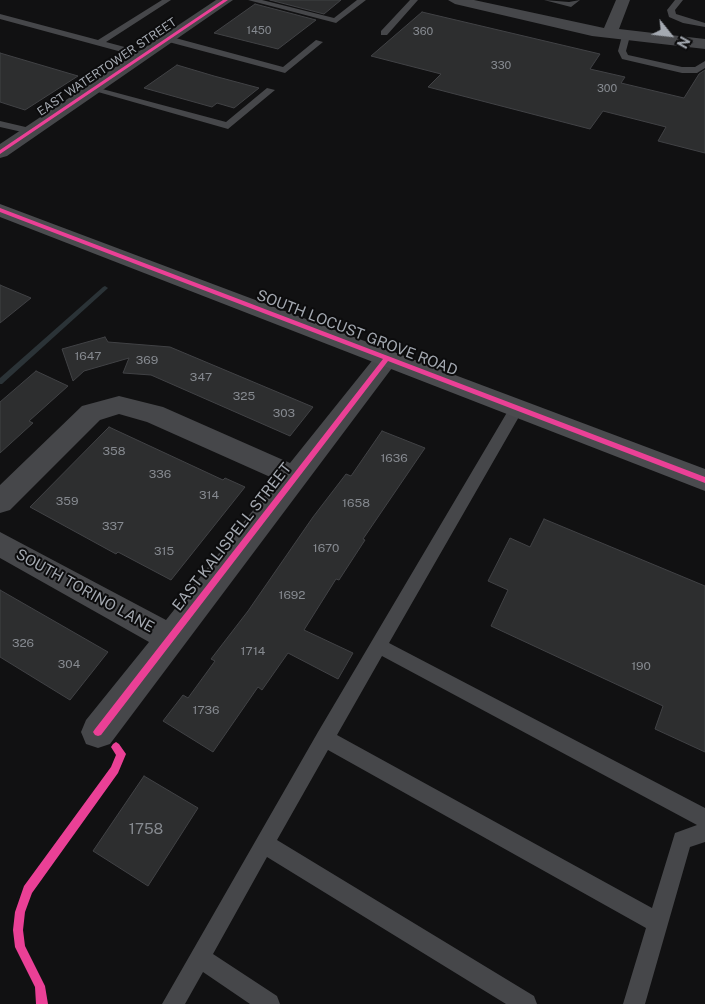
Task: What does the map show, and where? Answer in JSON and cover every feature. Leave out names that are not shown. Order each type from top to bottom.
[{"type":"main road","name":"SOUTH LOCUST GROVE ROAD","points":[[0,210],[705,480]]},
{"type":"street","name":"EAST WATERTOWER STREET","points":[[0,152],[226,0]]},
{"type":"street","points":[[456,0],[610,34],[705,44]]},
{"type":"street","points":[[610,34],[616,13],[623,0]]},
{"type":"street","name":"EAST KALISPELL STREET","points":[[98,732],[387,358]]},
{"type":"street","points":[[0,502],[91,413],[119,405],[154,414],[295,477]]},
{"type":"street","name":"SOUTH TORINO LANE","points":[[0,544],[171,638]]},
{"type":"lane","points":[[99,43],[167,0]]},
{"type":"lane","points":[[252,0],[336,21],[362,0]]},
{"type":"lane","points":[[384,33],[414,0]]},
{"type":"lane","points":[[548,0],[571,5],[576,0]]},
{"type":"lane","points":[[679,0],[671,10],[672,15],[686,21],[705,25]]},
{"type":"lane","points":[[0,16],[144,55]]},
{"type":"lane","points":[[626,36],[622,51],[625,57],[682,70],[697,70],[705,64]]},
{"type":"lane","points":[[168,39],[285,70],[319,42]]},
{"type":"lane","points":[[94,88],[228,126],[270,90]]},
{"type":"lane","points":[[0,124],[31,131]]},
{"type":"lane","points":[[173,1004],[324,738],[517,408]]},
{"type":"lane","points":[[379,646],[705,819]]},
{"type":"lane","points":[[324,738],[658,923]]},
{"type":"lane","points":[[634,1004],[682,840],[705,832]]},
{"type":"lane","points":[[263,844],[526,1004]]},
{"type":"lane","points":[[199,957],[269,1004]]},
{"type":"building","points":[[270,0],[341,0],[324,14]]},
{"type":"building","points":[[255,4],[316,20],[278,49],[214,33]]},
{"type":"building","points":[[422,12],[600,54],[590,69],[625,77],[621,83],[684,98],[699,74],[705,70],[705,153],[658,141],[666,127],[603,111],[590,129],[428,87],[441,74],[371,56]]},
{"type":"building","points":[[0,53],[78,76],[25,110],[0,102]]},
{"type":"building","points":[[177,65],[259,88],[234,108],[217,103],[212,107],[144,88]]},
{"type":"building","points":[[0,285],[31,298],[0,323]]},
{"type":"building","points":[[105,337],[108,342],[170,347],[313,407],[290,436],[151,375],[123,373],[129,358],[84,371],[73,381],[62,349]]},
{"type":"building","points":[[36,371],[68,386],[29,421],[33,423],[0,453],[0,402]]},
{"type":"building","points":[[109,427],[223,480],[225,478],[245,487],[171,580],[118,552],[116,554],[30,507]]},
{"type":"building","points":[[382,431],[425,448],[363,539],[365,540],[339,580],[336,579],[304,630],[353,653],[338,679],[288,653],[262,690],[258,687],[213,752],[163,721],[183,695],[188,698],[215,661],[211,659],[248,611],[313,517],[346,474],[351,476]]},
{"type":"building","points":[[544,519],[705,586],[705,752],[655,729],[663,706],[491,626],[508,590],[488,581],[510,538],[530,547]]},
{"type":"building","points":[[0,590],[108,652],[70,700],[0,657]]},
{"type":"building","points":[[144,776],[198,808],[148,886],[93,851]]},
{"type":"waterway","points":[[0,382],[105,288]]},
{"type":"cycle path","points":[[0,152],[226,0]]},
{"type":"cycle path","points":[[0,210],[705,480]]},
{"type":"cycle path","points":[[98,732],[387,358]]},
{"type":"cycle path","points":[[42,1004],[40,986],[20,947],[18,930],[20,912],[28,890],[115,770],[121,754],[116,747]]}]
